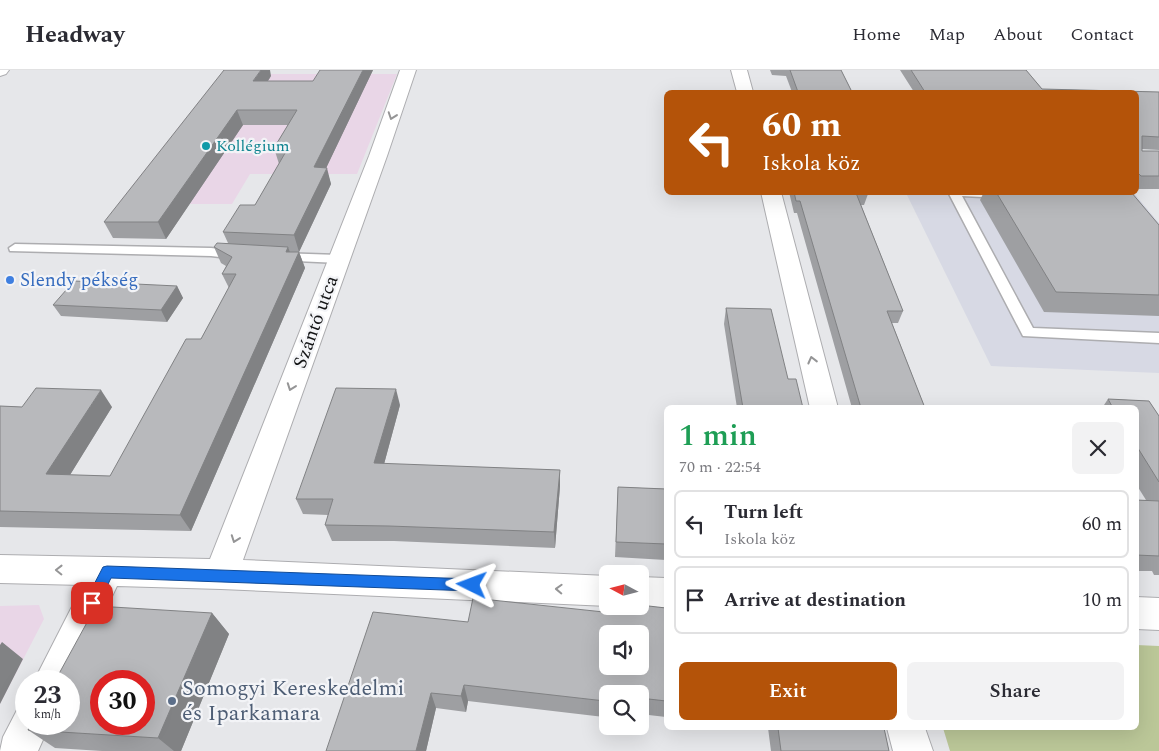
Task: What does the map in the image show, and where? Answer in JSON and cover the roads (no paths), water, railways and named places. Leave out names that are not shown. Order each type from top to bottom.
[{"type":"street","name":"Szántó utca","points":[[222,574],[408,70]]},
{"type":"street","points":[[739,70],[744,90]]},
{"type":"street","points":[[772,195],[823,405]]},
{"type":"street","points":[[0,569],[222,574],[599,591]]},
{"type":"street","points":[[58,670],[107,572]]},
{"type":"street","points":[[649,592],[664,593]]},
{"type":"street","points":[[1139,613],[1159,614]]},
{"type":"street","points":[[907,730],[913,751]]},
{"type":"street","points":[[17,751],[25,735]]},
{"type":"lane","points":[[956,195],[1028,333],[1159,338]]},
{"type":"lane","points":[[15,248],[211,252],[339,259]]},
{"type":"place","name":"Kollégium","points":[[206,146]]},
{"type":"place","name":"Slendy pékség","points":[[10,280]]},
{"type":"place","name":"Somogyi Kereskedelmi és Iparkamara","points":[[172,701]]}]
